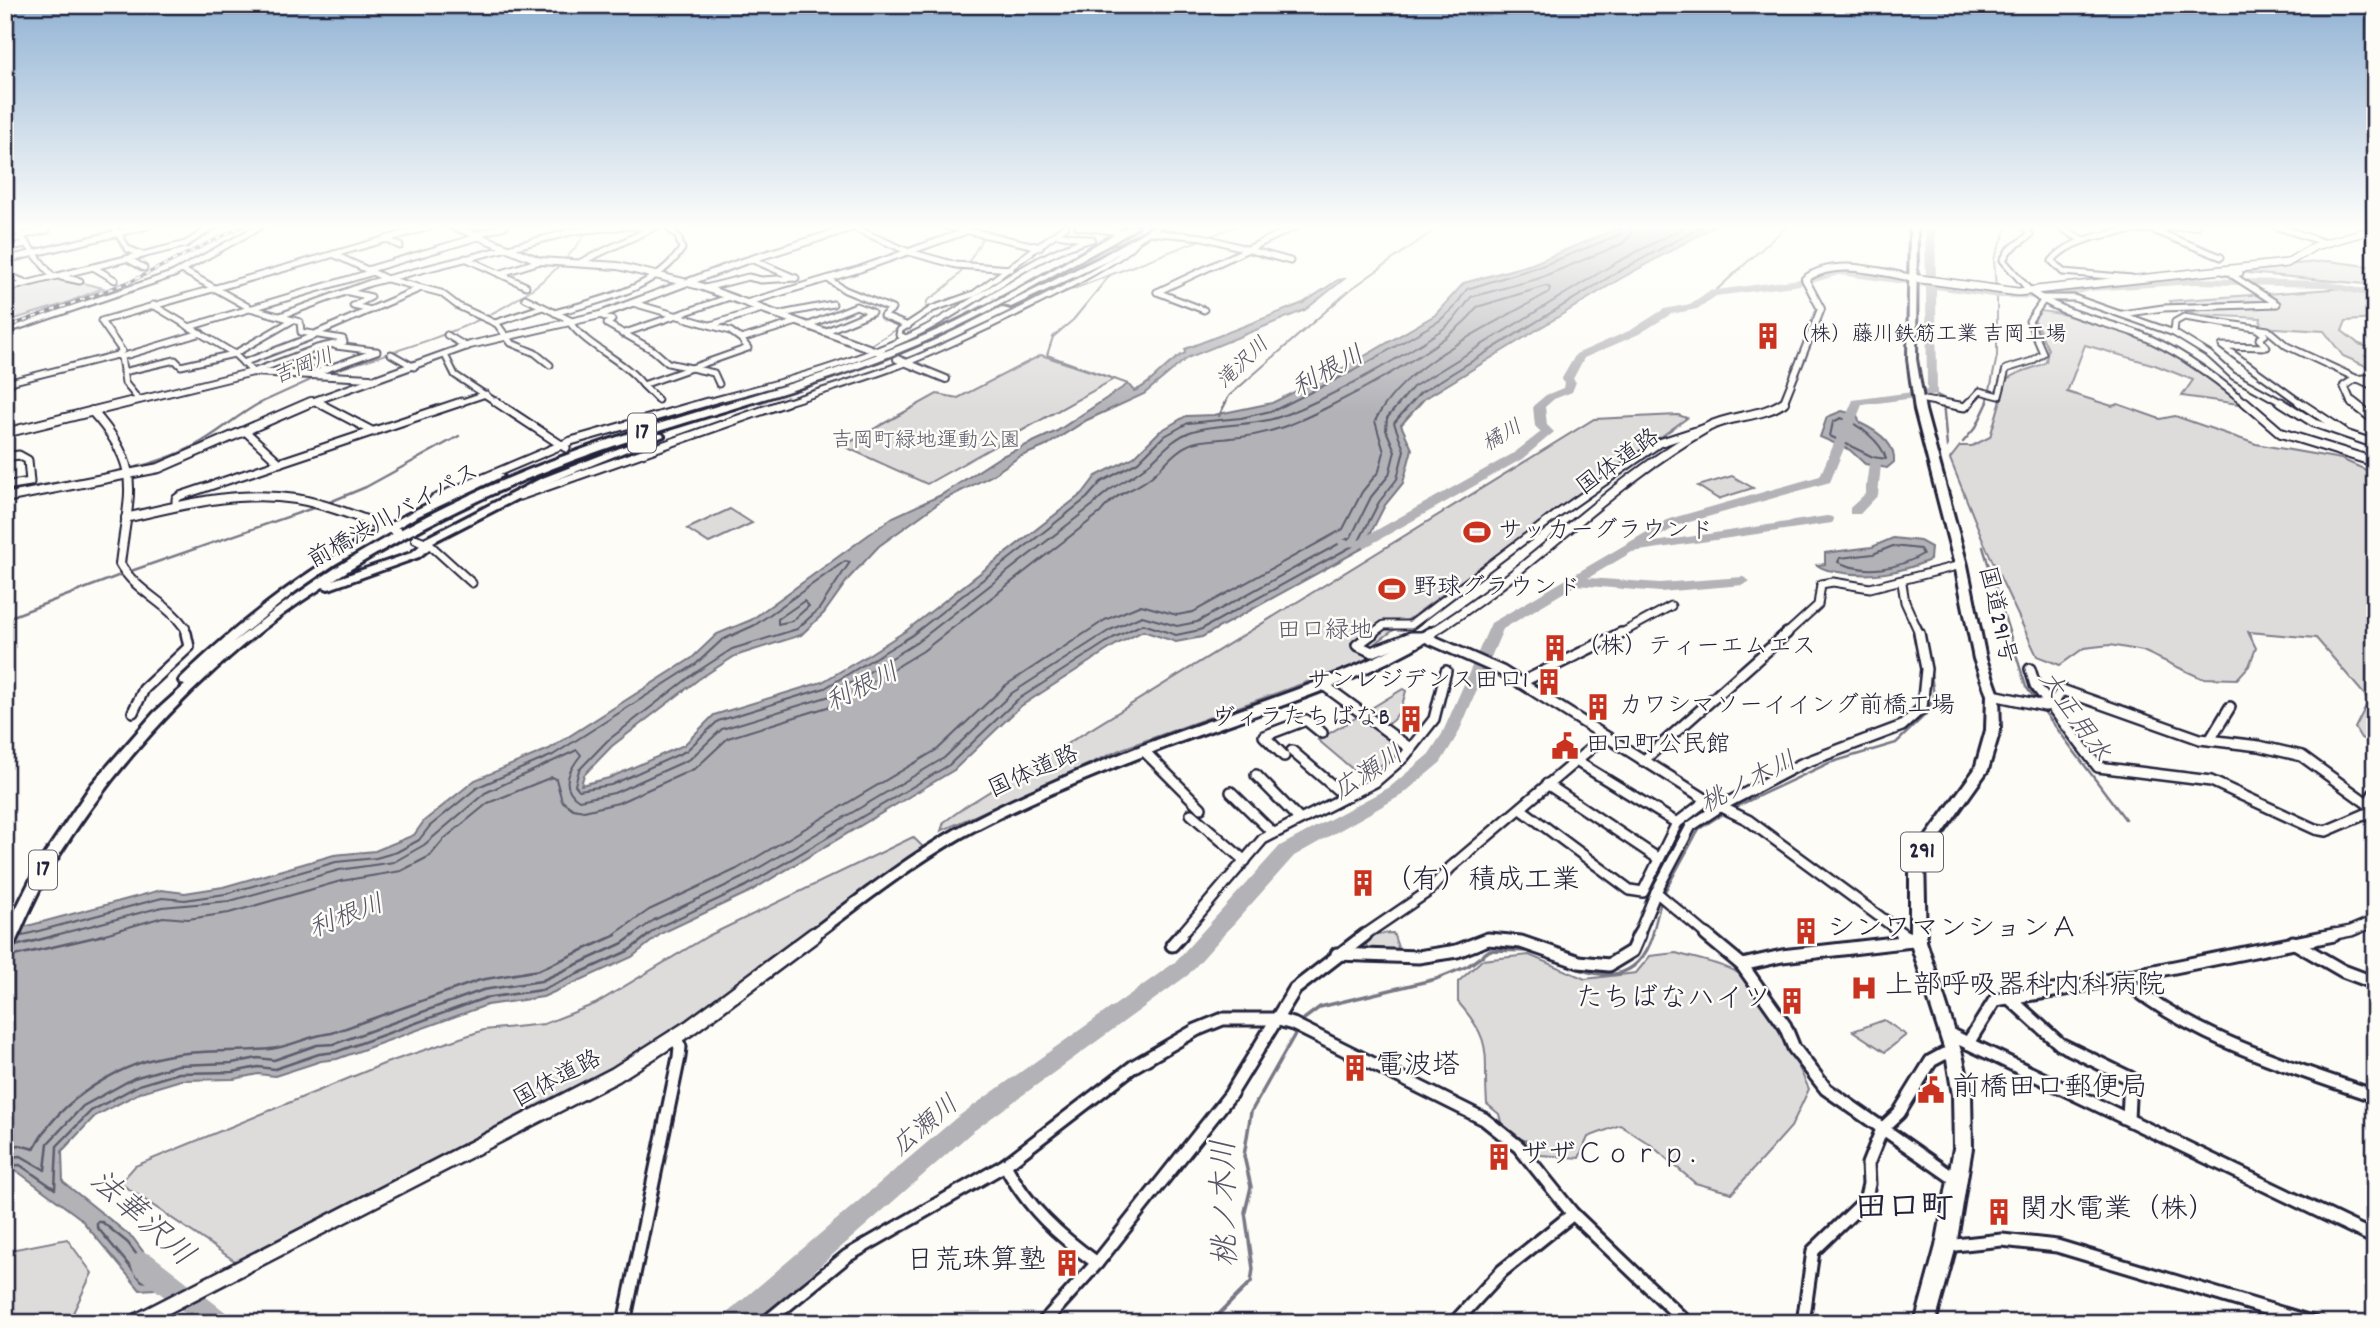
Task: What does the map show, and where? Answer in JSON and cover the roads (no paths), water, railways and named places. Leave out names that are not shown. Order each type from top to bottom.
[{"type":"highway","points":[[981,312],[1017,288]]},
{"type":"highway","name":"前橋渋川バイパス","points":[[5,947],[38,878],[89,797],[181,696],[230,651],[346,566],[491,488],[609,444],[864,363],[921,341],[1029,288]]},
{"type":"highway","points":[[921,341],[1044,288]]},
{"type":"highway","name":"国道291号","points":[[1913,288],[1912,359],[1918,397],[1961,565],[1980,659],[1993,695],[1993,730],[1981,770],[1917,859],[1918,941],[1949,1034],[1962,1095],[1963,1148],[1959,1182],[1930,1320]]},
{"type":"highway","points":[[230,651],[328,586],[415,555],[424,541],[575,467],[864,363]]},
{"type":"highway","points":[[89,797],[108,769],[167,700],[234,634],[322,567],[385,528],[429,506],[564,452],[805,382]]},
{"type":"main road","points":[[1977,288],[2037,296],[2079,288]]},
{"type":"street","points":[[5,331],[130,288]]},
{"type":"street","points":[[138,399],[125,383],[119,356],[122,351],[101,321],[213,288],[250,308],[300,322],[301,331],[343,339],[344,342],[336,346]]},
{"type":"street","points":[[188,327],[315,288]]},
{"type":"street","points":[[280,316],[361,288]]},
{"type":"street","points":[[243,362],[421,288],[441,293],[446,299],[487,317],[505,328],[511,343],[536,353],[551,365]]},
{"type":"street","points":[[555,313],[623,288]]},
{"type":"street","points":[[5,498],[197,454],[313,401],[444,355],[508,335],[600,315],[674,288]]},
{"type":"street","points":[[705,288],[882,354]]},
{"type":"street","points":[[746,303],[797,288]]},
{"type":"street","points":[[842,288],[892,309],[883,316],[905,325]]},
{"type":"street","points":[[906,338],[899,335],[905,325],[932,309],[974,294],[982,288]]},
{"type":"street","points":[[429,506],[435,499],[482,476],[563,446],[747,393],[906,338],[988,298],[1001,288]]},
{"type":"street","points":[[470,517],[597,465],[901,361],[974,333],[1057,288]]},
{"type":"street","points":[[1165,288],[1157,292],[1204,310]]},
{"type":"street","name":"国体道路","points":[[134,1323],[565,1103],[675,1037],[910,863],[1020,802],[1143,750],[1325,686],[1395,655],[1458,617],[1616,491],[1710,426],[1774,408],[1787,398],[1821,309],[1809,288]]},
{"type":"street","points":[[2029,288],[2037,296],[2078,316],[2150,338],[2210,376],[2281,433],[2375,461]]},
{"type":"street","points":[[2120,314],[2162,308],[2277,304],[2252,288]]},
{"type":"street","points":[[349,292],[371,297],[353,306],[372,310]]},
{"type":"street","points":[[974,294],[988,298]]},
{"type":"street","points":[[2037,296],[2070,297],[2174,333],[2210,355],[2233,376],[2270,395],[2314,423],[2375,444]]},
{"type":"street","points":[[1918,397],[1965,407],[1982,392],[1998,395],[2006,369],[2032,361],[2043,352],[2029,321],[2037,296]]},
{"type":"street","points":[[622,334],[730,297]]},
{"type":"street","points":[[525,298],[572,322],[576,332],[621,365],[658,400]]},
{"type":"street","points":[[633,303],[730,331],[748,348],[643,385]]},
{"type":"street","points":[[776,315],[833,304]]},
{"type":"street","points":[[153,305],[234,354],[253,372],[283,370],[327,377],[381,378]]},
{"type":"street","points":[[807,326],[856,306],[872,312],[824,332]]},
{"type":"street","points":[[495,323],[543,307]]},
{"type":"street","points":[[712,325],[762,309]]},
{"type":"street","points":[[600,315],[612,320],[607,324],[653,350],[668,363],[714,373],[719,384]]},
{"type":"street","points":[[2174,333],[2175,321],[2184,317],[2268,330],[2287,346],[2375,387]]},
{"type":"street","points":[[123,372],[175,360],[181,366],[234,354],[293,320]]},
{"type":"street","points":[[741,339],[797,322]]},
{"type":"street","points":[[2256,328],[2264,335],[2259,339],[2267,347],[2222,346],[2271,384],[2352,436]]},
{"type":"street","points":[[5,387],[14,381],[201,334]]},
{"type":"street","points":[[447,335],[467,347]]},
{"type":"street","points":[[5,433],[253,372],[317,348],[336,346],[377,351],[311,375]]},
{"type":"street","points":[[391,354],[414,367]]},
{"type":"street","points":[[444,355],[455,375],[563,446]]},
{"type":"street","points":[[292,357],[310,360],[325,369]]},
{"type":"street","points":[[901,361],[946,379]]},
{"type":"street","points":[[2210,376],[2233,376]]},
{"type":"street","points":[[2375,379],[2355,379],[2343,386],[2358,410],[2375,420]]},
{"type":"street","points":[[176,506],[176,499],[180,496],[486,394]]},
{"type":"street","points":[[313,401],[324,404],[374,432]]},
{"type":"street","points":[[92,411],[115,433],[131,470],[120,564],[132,585],[178,618],[185,628],[189,647],[144,689],[132,712]]},
{"type":"street","points":[[1710,426],[1659,443],[1559,513],[1411,625],[1384,625],[1357,645],[1372,652],[1411,637],[1425,637],[1502,671],[1707,800],[1748,820],[1903,935],[1918,941]]},
{"type":"street","points":[[245,432],[279,463]]},
{"type":"street","points":[[5,457],[19,455],[28,460],[30,482],[5,486]]},
{"type":"street","points":[[126,518],[226,498],[293,499],[328,507],[398,533]]},
{"type":"street","points":[[424,541],[472,583]]},
{"type":"street","points":[[1643,761],[1810,613],[1818,605],[1821,584],[1832,582],[1867,589],[1902,583],[1961,565]]},
{"type":"street","points":[[1338,954],[1418,957],[1457,951],[1488,939],[1521,942],[1579,962],[1609,965],[1632,951],[1656,892],[1690,826],[1721,806],[1801,764],[1902,726],[1923,708],[1925,661],[1918,629],[1901,594],[1902,583]]},
{"type":"street","points":[[1520,683],[1559,661],[1644,624],[1671,606]]},
{"type":"street","points":[[2030,669],[2035,685],[2098,767],[2211,781],[2315,830],[2326,831],[2372,807]]},
{"type":"street","points":[[1172,945],[1272,832],[1375,782],[1411,749],[1434,719],[1447,671]]},
{"type":"street","points":[[1325,686],[1411,749]]},
{"type":"street","points":[[1993,695],[2032,705],[2049,705],[2062,690],[2210,740],[2259,746],[2302,756],[2372,807]]},
{"type":"street","points":[[2210,740],[2230,707]]},
{"type":"street","points":[[1322,733],[1306,720],[1264,736],[1346,797]]},
{"type":"street","points":[[1043,1323],[1097,1263],[1230,1095],[1295,989],[1338,954],[1429,891],[1451,867],[1604,737]]},
{"type":"street","points":[[1143,750],[1201,808]]},
{"type":"street","points":[[1576,761],[1676,823]]},
{"type":"street","points":[[1256,775],[1299,819]]},
{"type":"street","points":[[1547,784],[1659,859]]},
{"type":"street","points":[[1231,792],[1272,832]]},
{"type":"street","points":[[2372,807],[2375,792]]},
{"type":"street","points":[[1521,809],[1630,890],[1643,891],[1676,823],[1707,800]]},
{"type":"street","points":[[1191,814],[1245,861]]},
{"type":"street","points":[[1656,892],[1742,965],[1785,1027],[1794,1048],[1826,1089],[1959,1182]]},
{"type":"street","points":[[1968,1043],[1995,1000],[2351,930],[2375,921]]},
{"type":"street","points":[[1742,965],[1869,944],[1918,941]]},
{"type":"street","points":[[2293,942],[2343,971],[2375,983]]},
{"type":"street","points":[[2120,977],[2138,995],[2217,1038],[2375,1096]]},
{"type":"street","points":[[2008,998],[2060,1044],[2130,1078],[2128,1119]]},
{"type":"street","points":[[765,1323],[847,1256],[1005,1165],[1134,1066],[1196,1030],[1223,1019],[1275,1019],[1293,1024],[1484,1119],[1519,1147],[1573,1214],[1687,1323]]},
{"type":"street","points":[[1949,1034],[2375,1238]]},
{"type":"street","points":[[624,1323],[679,1057],[680,1047],[675,1037]]},
{"type":"street","points":[[1804,1323],[1813,1251],[1865,1201],[1869,1184],[1868,1164],[1882,1129],[1899,1113],[1931,1061],[1944,1054],[1954,1054]]},
{"type":"street","points":[[1005,1165],[1021,1198],[1042,1223],[1097,1263]]},
{"type":"street","points":[[1454,1323],[1502,1271],[1573,1214]]},
{"type":"street","points":[[1946,1246],[1967,1241],[2000,1240],[2049,1244],[2314,1323]]},
{"type":"water","name":"利根川","points":[[1326,288],[1333,288],[1305,310],[1187,358],[1144,394],[1087,420],[1044,447],[1019,457],[991,476],[943,500],[879,546],[849,578],[824,613],[801,635],[735,656],[699,679],[612,746],[584,775],[581,785],[609,778],[684,745],[714,715],[822,682],[865,657],[907,630],[1083,493],[1096,476],[1134,457],[1159,432],[1186,416],[1214,415],[1272,403],[1349,365],[1435,315],[1459,288],[1605,288],[1424,399],[1401,425],[1412,449],[1403,483],[1385,505],[1363,548],[1202,637],[1176,642],[1143,631],[1117,644],[1021,706],[954,770],[749,892],[662,933],[632,957],[543,997],[487,1005],[337,1059],[321,1061],[275,1076],[258,1074],[234,1079],[181,1080],[141,1092],[95,1116],[62,1151],[63,1182],[133,1238],[159,1273],[155,1289],[140,1290],[80,1218],[17,1171],[5,1173],[5,932],[161,890],[185,893],[223,887],[334,855],[375,851],[414,835],[424,821],[475,780],[549,749],[692,658],[717,634],[751,620],[893,517],[941,495],[1000,457],[1057,431],[1128,384],[1134,391],[1141,388],[1185,353],[1185,349],[1303,303]]},
{"type":"water","points":[[1842,411],[1857,415],[1860,423],[1883,438],[1892,448],[1894,462],[1887,468],[1865,464],[1850,450],[1820,437],[1827,417]]},
{"type":"water","points":[[1893,538],[1920,541],[1931,547],[1930,560],[1896,571],[1873,574],[1850,574],[1817,565],[1825,564],[1825,553],[1872,547]]},
{"type":"waterway","name":"吉岡川","points":[[324,374],[470,324],[504,307],[533,288]]},
{"type":"waterway","points":[[918,315],[926,309],[927,301],[944,288]]},
{"type":"waterway","points":[[1055,296],[1076,288]]},
{"type":"waterway","points":[[1099,288],[1073,320],[1053,337],[1047,355],[1128,384]]},
{"type":"waterway","name":"滝沢川","points":[[1219,416],[1229,396],[1352,288]]},
{"type":"waterway","points":[[1712,294],[1719,288]]},
{"type":"waterway","name":"橘川","points":[[1345,543],[1361,544],[1518,456],[1548,432],[1541,426],[1539,406],[1550,397],[1568,390],[1570,382],[1567,380],[1580,356],[1635,332],[1668,311],[1693,307],[1713,293],[1753,288]]},
{"type":"waterway","name":"広瀬川","points":[[735,1323],[964,1125],[1181,969],[1287,851],[1396,791],[1435,758],[1450,734],[1496,626],[1674,522],[1825,479],[1857,402],[1933,393],[1931,288]]},
{"type":"waterway","name":"橘川","points":[[1950,288],[1999,295],[2053,296],[2090,288]]},
{"type":"waterway","name":"橘川","points":[[2343,288],[2375,295]]},
{"type":"waterway","points":[[1987,404],[1997,356],[1997,298]]},
{"type":"waterway","points":[[872,344],[904,325]]},
{"type":"waterway","name":"吉岡川","points":[[261,403],[315,378]]},
{"type":"waterway","name":"大正用水","points":[[1933,393],[1943,398],[1943,402]]},
{"type":"waterway","name":"大正用水","points":[[1943,402],[1947,447]]},
{"type":"waterway","points":[[1963,442],[1976,427],[1988,402]]},
{"type":"waterway","name":"吉岡川","points":[[5,492],[126,470],[173,456],[203,441],[261,403]]},
{"type":"waterway","points":[[325,504],[366,487],[459,436]]},
{"type":"waterway","points":[[1855,511],[1871,495],[1875,464]]},
{"type":"waterway","points":[[5,619],[131,571],[319,506]]},
{"type":"waterway","points":[[1636,549],[1827,520]]},
{"type":"waterway","name":"大正用水","points":[[1983,547],[2026,687],[2037,701]]},
{"type":"waterway","points":[[1576,581],[1660,588],[1743,581]]},
{"type":"waterway","name":"桃ノ木川","points":[[1913,611],[1923,629],[1929,661]]},
{"type":"waterway","name":"桃ノ木川","points":[[1733,808],[1829,763],[1896,743],[1926,714],[1934,696],[1930,668]]},
{"type":"waterway","name":"大正用水","points":[[2043,710],[2125,819]]},
{"type":"waterway","name":"桃ノ木川","points":[[1663,895],[1699,829],[1724,813]]},
{"type":"waterway","name":"桃ノ木川","points":[[1652,936],[1661,901]]},
{"type":"waterway","name":"桃ノ木川","points":[[1559,961],[1589,972],[1615,974],[1637,963],[1653,935]]},
{"type":"waterway","name":"桃ノ木川","points":[[1304,1019],[1320,1007],[1436,979],[1468,966],[1490,950],[1530,951]]},
{"type":"waterway","name":"桃ノ木川","points":[[1210,1323],[1251,1282],[1253,1269],[1245,1212],[1251,1187],[1244,1156],[1251,1112],[1295,1034]]},
{"type":"waterway","name":"法華沢川","points":[[143,1264],[219,1323]]},
{"type":"tunnel","points":[[992,299],[1017,305]]},
{"type":"tunnel","points":[[749,395],[763,404]]},
{"type":"tunnel","points":[[760,402],[765,405]]},
{"type":"tunnel","points":[[566,448],[594,464]]},
{"type":"railway","points":[[5,328],[113,288]]},
{"type":"place","name":"（株）藤川鉄筋工業 吉岡工場","points":[[1768,336]]},
{"type":"place","name":"サッカーグラウンド","points":[[1477,532]]},
{"type":"place","name":"野球グラウンド","points":[[1392,589]]},
{"type":"place","name":"（株）ティーエムエス","points":[[1555,648]]},
{"type":"place","name":"サンレジデンス田口1","points":[[1549,682]]},
{"type":"place","name":"カワシマソーイイング前橋工場","points":[[1598,707]]},
{"type":"place","name":"ヴィラたちばなB","points":[[1411,719]]},
{"type":"place","name":"田口町公民館","points":[[1565,746]]},
{"type":"place","name":"（有）積成工業","points":[[1363,883]]},
{"type":"place","name":"シンワマンションＡ","points":[[1806,931]]},
{"type":"place","name":"上部呼吸器科内科病院","points":[[1864,988]]},
{"type":"place","name":"たちばなハイツ","points":[[1792,1001]]},
{"type":"place","name":"電波塔","points":[[1355,1068]]},
{"type":"place","name":"前橋田口郵便局","points":[[1931,1090]]},
{"type":"place","name":"ザザＣｏｒｐ．","points":[[1499,1157]]},
{"type":"place","name":"関水電業（株）","points":[[1999,1212]]},
{"type":"place","name":"日荒珠算塾","points":[[1067,1263]]},
{"type":"district","name":"田口町","points":[[1904,1210]]},
{"type":"park label","name":"吉岡町緑地運動公園","points":[[926,442]]},
{"type":"park label","name":"田口緑地","points":[[1325,632]]}]
